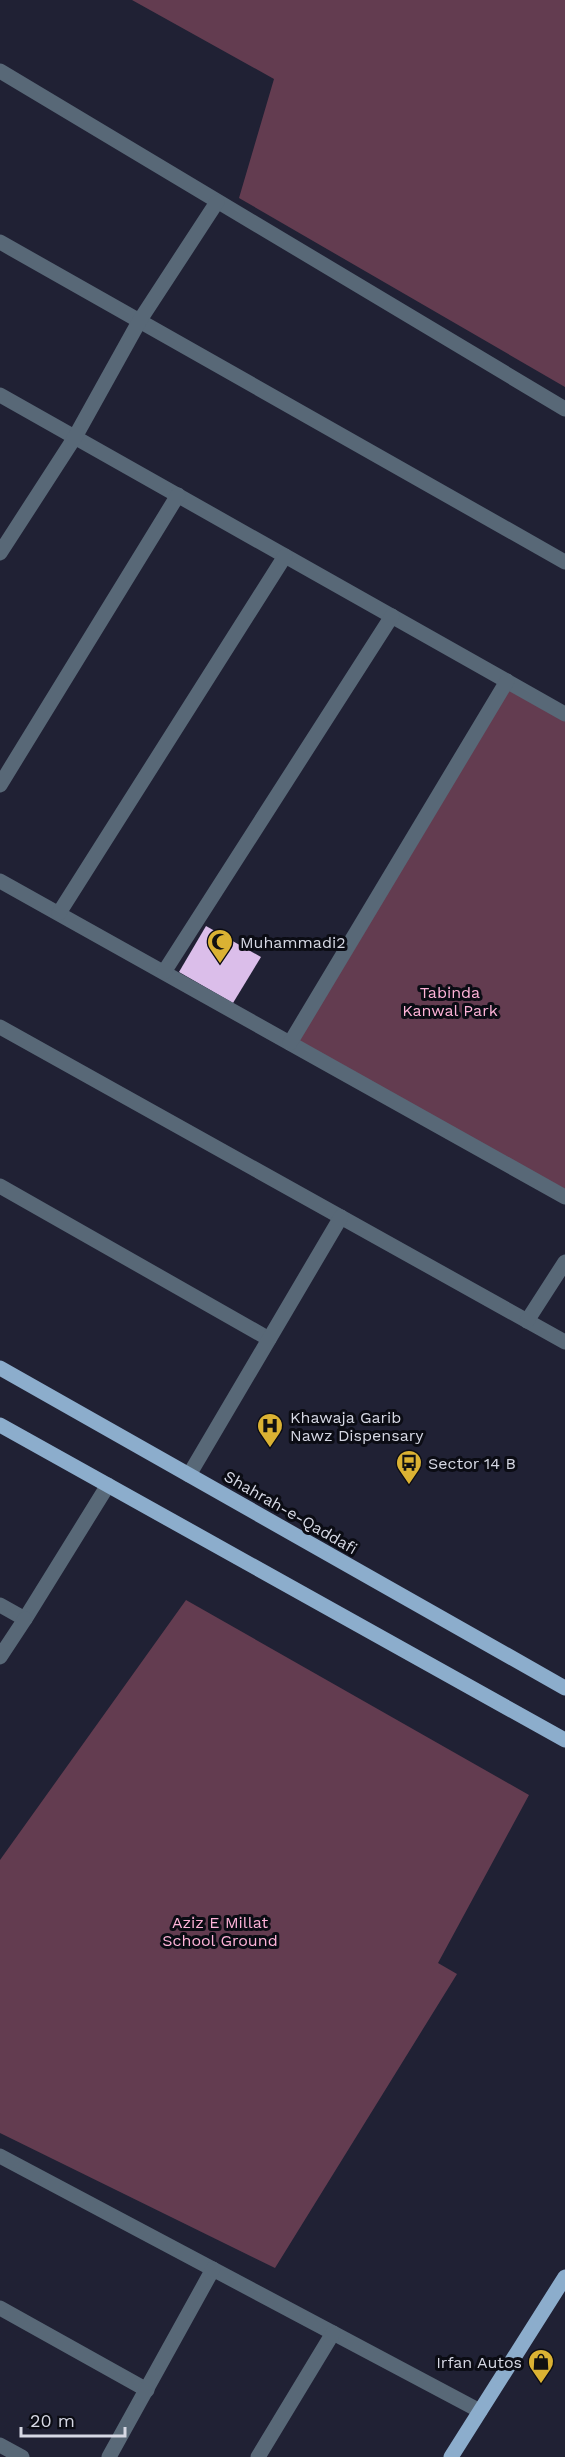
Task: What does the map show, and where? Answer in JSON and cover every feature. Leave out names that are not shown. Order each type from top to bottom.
[{"type":"main road","name":"Shahrah-e-Qaddafi","points":[[0,1368],[565,1688]]},
{"type":"main road","points":[[0,1425],[565,1740]]},
{"type":"main road","points":[[451,2457],[565,2277]]},
{"type":"street","points":[[0,71],[565,409]]},
{"type":"street","points":[[0,554],[75,437],[140,320],[217,202]]},
{"type":"street","points":[[0,242],[565,562]]},
{"type":"street","points":[[0,395],[565,714]]},
{"type":"street","points":[[0,784],[178,495]]},
{"type":"street","points":[[59,913],[285,556]]},
{"type":"street","points":[[164,972],[392,616]]},
{"type":"street","points":[[290,1043],[507,681]]},
{"type":"street","points":[[0,881],[565,1197]]},
{"type":"street","points":[[0,1027],[565,1342]]},
{"type":"street","points":[[0,1186],[269,1339]]},
{"type":"street","points":[[189,1474],[341,1218]]},
{"type":"street","points":[[527,1321],[565,1262]]},
{"type":"street","points":[[0,1657],[108,1485]]},
{"type":"street","points":[[0,1605],[25,1619]]},
{"type":"street","points":[[0,2156],[480,2411]]},
{"type":"street","points":[[109,2457],[213,2269]]},
{"type":"street","points":[[0,2308],[147,2390]]},
{"type":"street","points":[[258,2457],[333,2333]]},
{"type":"street","points":[[0,2445],[22,2457]]},
{"type":"green space","points":[[132,0],[565,0],[565,387],[239,198],[274,79]]},
{"type":"green space","name":"Tabinda Kanwal Park","points":[[507,681],[565,714],[565,1197],[290,1043]]},
{"type":"green space","name":"Aziz E Millat School Ground","points":[[186,1600],[529,1795],[438,1963],[457,1974],[275,2268],[0,2133],[0,1860]]},
{"type":"building","name":"Muhammadi2","points":[[206,926],[261,957],[233,1003],[179,972]]},
{"type":"place","name":"Muhammadi2","points":[[220,965]]},
{"type":"place","name":"Khawaja Garib Nawz Dispensary","points":[[270,1449]]},
{"type":"place","name":"Sector 14 B","points":[[409,1486]]},
{"type":"place","name":"Irfan Autos","points":[[541,2385]]}]
